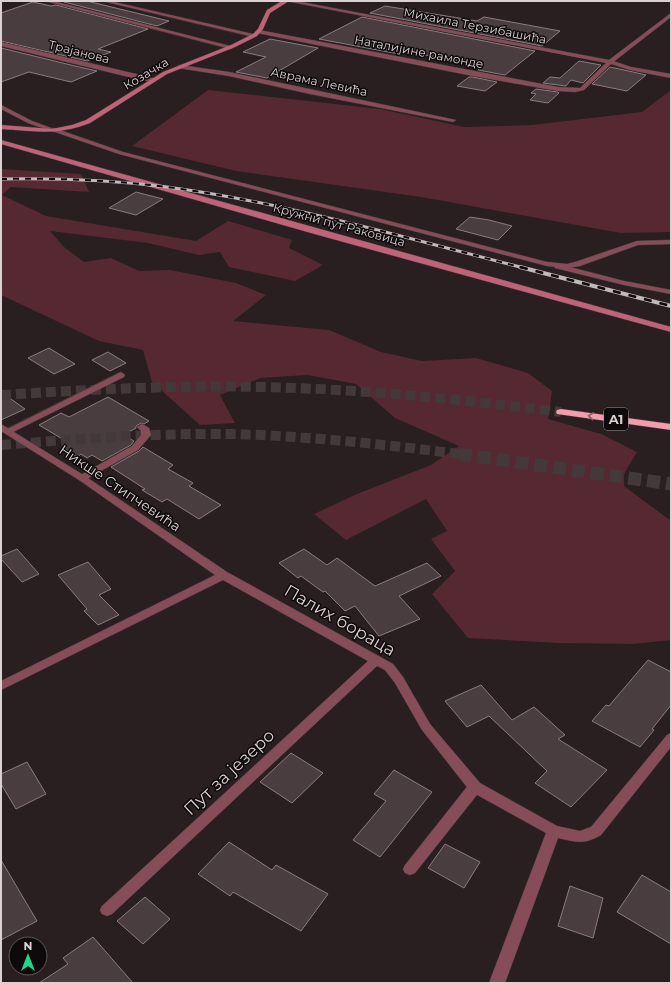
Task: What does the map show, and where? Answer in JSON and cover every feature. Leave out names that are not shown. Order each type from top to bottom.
[{"type":"highway","name":"A1","points":[[561,412],[671,427]]},
{"type":"main road","points":[[257,34],[268,13],[287,1]]},
{"type":"main road","name":"Козачка","points":[[1,127],[54,130],[72,127],[92,118],[129,97],[153,80],[180,67],[231,47],[257,34]]},
{"type":"main road","name":"Кружни пут Раковица","points":[[1,142],[671,330]]},
{"type":"street","points":[[47,1],[231,47]]},
{"type":"street","name":"Наталијине рамонде","points":[[104,1],[257,34],[558,89],[582,89],[610,62]]},
{"type":"street","name":"Михаила Терзибашића","points":[[287,1],[610,62],[630,68],[671,76]]},
{"type":"street","points":[[610,62],[671,15]]},
{"type":"street","name":"Трајанова","points":[[1,44],[153,80]]},
{"type":"street","name":"Аврама Левића","points":[[180,67],[230,74],[310,92],[453,120]]},
{"type":"street","points":[[1,107],[30,122],[121,153],[624,283],[671,292]]},
{"type":"street","points":[[558,266],[577,264],[637,243],[671,242]]},
{"type":"street","points":[[5,429],[121,375]]},
{"type":"street","points":[[82,478],[135,448],[146,435],[146,430],[142,427]]},
{"type":"street","name":"Никше Стипчевића","points":[[5,429],[82,478],[223,575]]},
{"type":"street","points":[[1,686],[223,575]]},
{"type":"street","name":"Палих бораца","points":[[223,575],[394,671],[426,727],[475,787],[554,831],[580,837],[589,835],[596,831],[671,738]]},
{"type":"street","name":"Пут за језеро","points":[[107,910],[376,660]]},
{"type":"street","points":[[410,869],[475,787]]},
{"type":"street","points":[[497,983],[554,831]]},
{"type":"shaded area","points":[[208,90],[380,109],[464,127],[532,125],[642,112],[671,90],[671,232],[621,233],[421,197],[236,171],[132,146]]},
{"type":"shaded area","points":[[1,169],[81,174],[89,192],[11,187],[2,195],[46,216],[196,241],[228,221],[292,240],[289,248],[323,265],[295,281],[229,267],[220,252],[199,255],[148,243],[50,231],[64,247],[84,262],[111,258],[139,271],[170,270],[236,283],[266,295],[233,321],[329,330],[381,352],[422,361],[476,358],[528,373],[552,391],[548,419],[601,434],[637,452],[624,474],[624,486],[671,521],[671,640],[633,644],[558,643],[468,638],[432,594],[455,571],[431,539],[447,531],[426,499],[346,540],[314,514],[357,494],[431,465],[459,446],[395,418],[356,384],[308,375],[260,378],[220,395],[235,423],[200,425],[152,382],[143,350],[99,341],[1,295]]},
{"type":"building","points":[[87,1],[169,21],[157,26],[64,2]]},
{"type":"building","points":[[33,2],[51,6],[56,5],[148,29],[98,49],[111,52],[87,61],[1,41],[1,13]]},
{"type":"building","points":[[385,6],[477,21],[484,17],[560,31],[542,46],[370,13]]},
{"type":"building","points":[[362,17],[535,51],[505,75],[478,70],[483,66],[404,51],[399,54],[319,39]]},
{"type":"building","points":[[270,39],[318,48],[267,78],[236,72],[266,57],[243,52]]},
{"type":"building","points":[[1,48],[97,71],[71,82],[29,72],[1,82]]},
{"type":"building","points":[[579,61],[601,65],[583,83],[571,80],[566,86],[543,83],[550,77],[560,78]]},
{"type":"building","points":[[610,67],[646,75],[627,91],[592,84]]},
{"type":"building","points":[[469,77],[497,82],[485,91],[457,86]]},
{"type":"building","points":[[536,89],[559,93],[548,103],[530,100],[536,94],[531,93]]},
{"type":"building","points":[[136,192],[163,199],[136,215],[109,208]]},
{"type":"building","points":[[470,217],[512,226],[498,240],[456,229]]},
{"type":"building","points":[[49,348],[75,364],[54,374],[28,358]]},
{"type":"building","points":[[108,352],[126,363],[110,371],[92,360]]},
{"type":"building","points":[[1,392],[25,409],[1,420]]},
{"type":"building","points":[[108,397],[149,421],[144,424],[141,423],[136,426],[136,428],[123,435],[134,441],[131,445],[102,461],[92,455],[87,458],[81,454],[77,457],[62,447],[69,443],[39,425],[61,413],[69,417]]},
{"type":"building","points":[[143,447],[173,465],[168,469],[193,483],[189,486],[221,505],[199,519],[167,499],[162,502],[142,490],[145,489],[111,467],[139,451]]},
{"type":"building","points":[[17,549],[39,574],[22,582],[1,559],[1,556]]},
{"type":"building","points":[[304,549],[327,565],[337,558],[375,586],[427,563],[441,576],[399,596],[420,619],[379,636],[355,606],[345,611],[325,591],[323,592],[301,576],[298,578],[279,563]]},
{"type":"building","points":[[88,562],[111,589],[99,595],[119,615],[98,625],[84,611],[87,609],[58,575]]},
{"type":"building","points":[[648,660],[671,672],[671,705],[640,747],[592,721],[606,705],[609,706]]},
{"type":"building","points":[[481,685],[512,720],[534,707],[565,735],[558,739],[607,770],[571,807],[535,783],[547,771],[489,716],[467,727],[445,701]]},
{"type":"building","points":[[291,753],[323,773],[292,803],[260,782]]},
{"type":"building","points":[[27,762],[46,794],[16,809],[1,784],[1,774]]},
{"type":"building","points":[[394,770],[432,792],[380,857],[353,840],[386,801],[374,794]]},
{"type":"building","points":[[229,842],[272,870],[276,865],[328,894],[301,931],[233,892],[230,896],[198,874]]},
{"type":"building","points":[[445,844],[480,862],[464,888],[428,868]]},
{"type":"building","points":[[1,860],[37,921],[1,940]]},
{"type":"building","points":[[642,875],[671,892],[671,944],[617,912]]},
{"type":"building","points":[[570,886],[603,898],[593,938],[558,926]]},
{"type":"building","points":[[145,897],[170,919],[143,944],[117,921]]},
{"type":"building","points":[[93,937],[133,983],[39,983],[68,964],[63,958]]},
{"type":"tunnel","points":[[1,395],[147,388],[294,388],[361,391],[428,397],[561,412]]},
{"type":"tunnel","points":[[1,445],[145,435],[231,434],[349,442],[461,454]]},
{"type":"tunnel","points":[[461,454],[467,455]]},
{"type":"tunnel","points":[[461,454],[671,484]]},
{"type":"railway","points":[[1,179],[64,179],[105,181],[167,187],[212,194],[257,202],[347,222],[524,268]]},
{"type":"railway","points":[[520,267],[671,306]]}]
